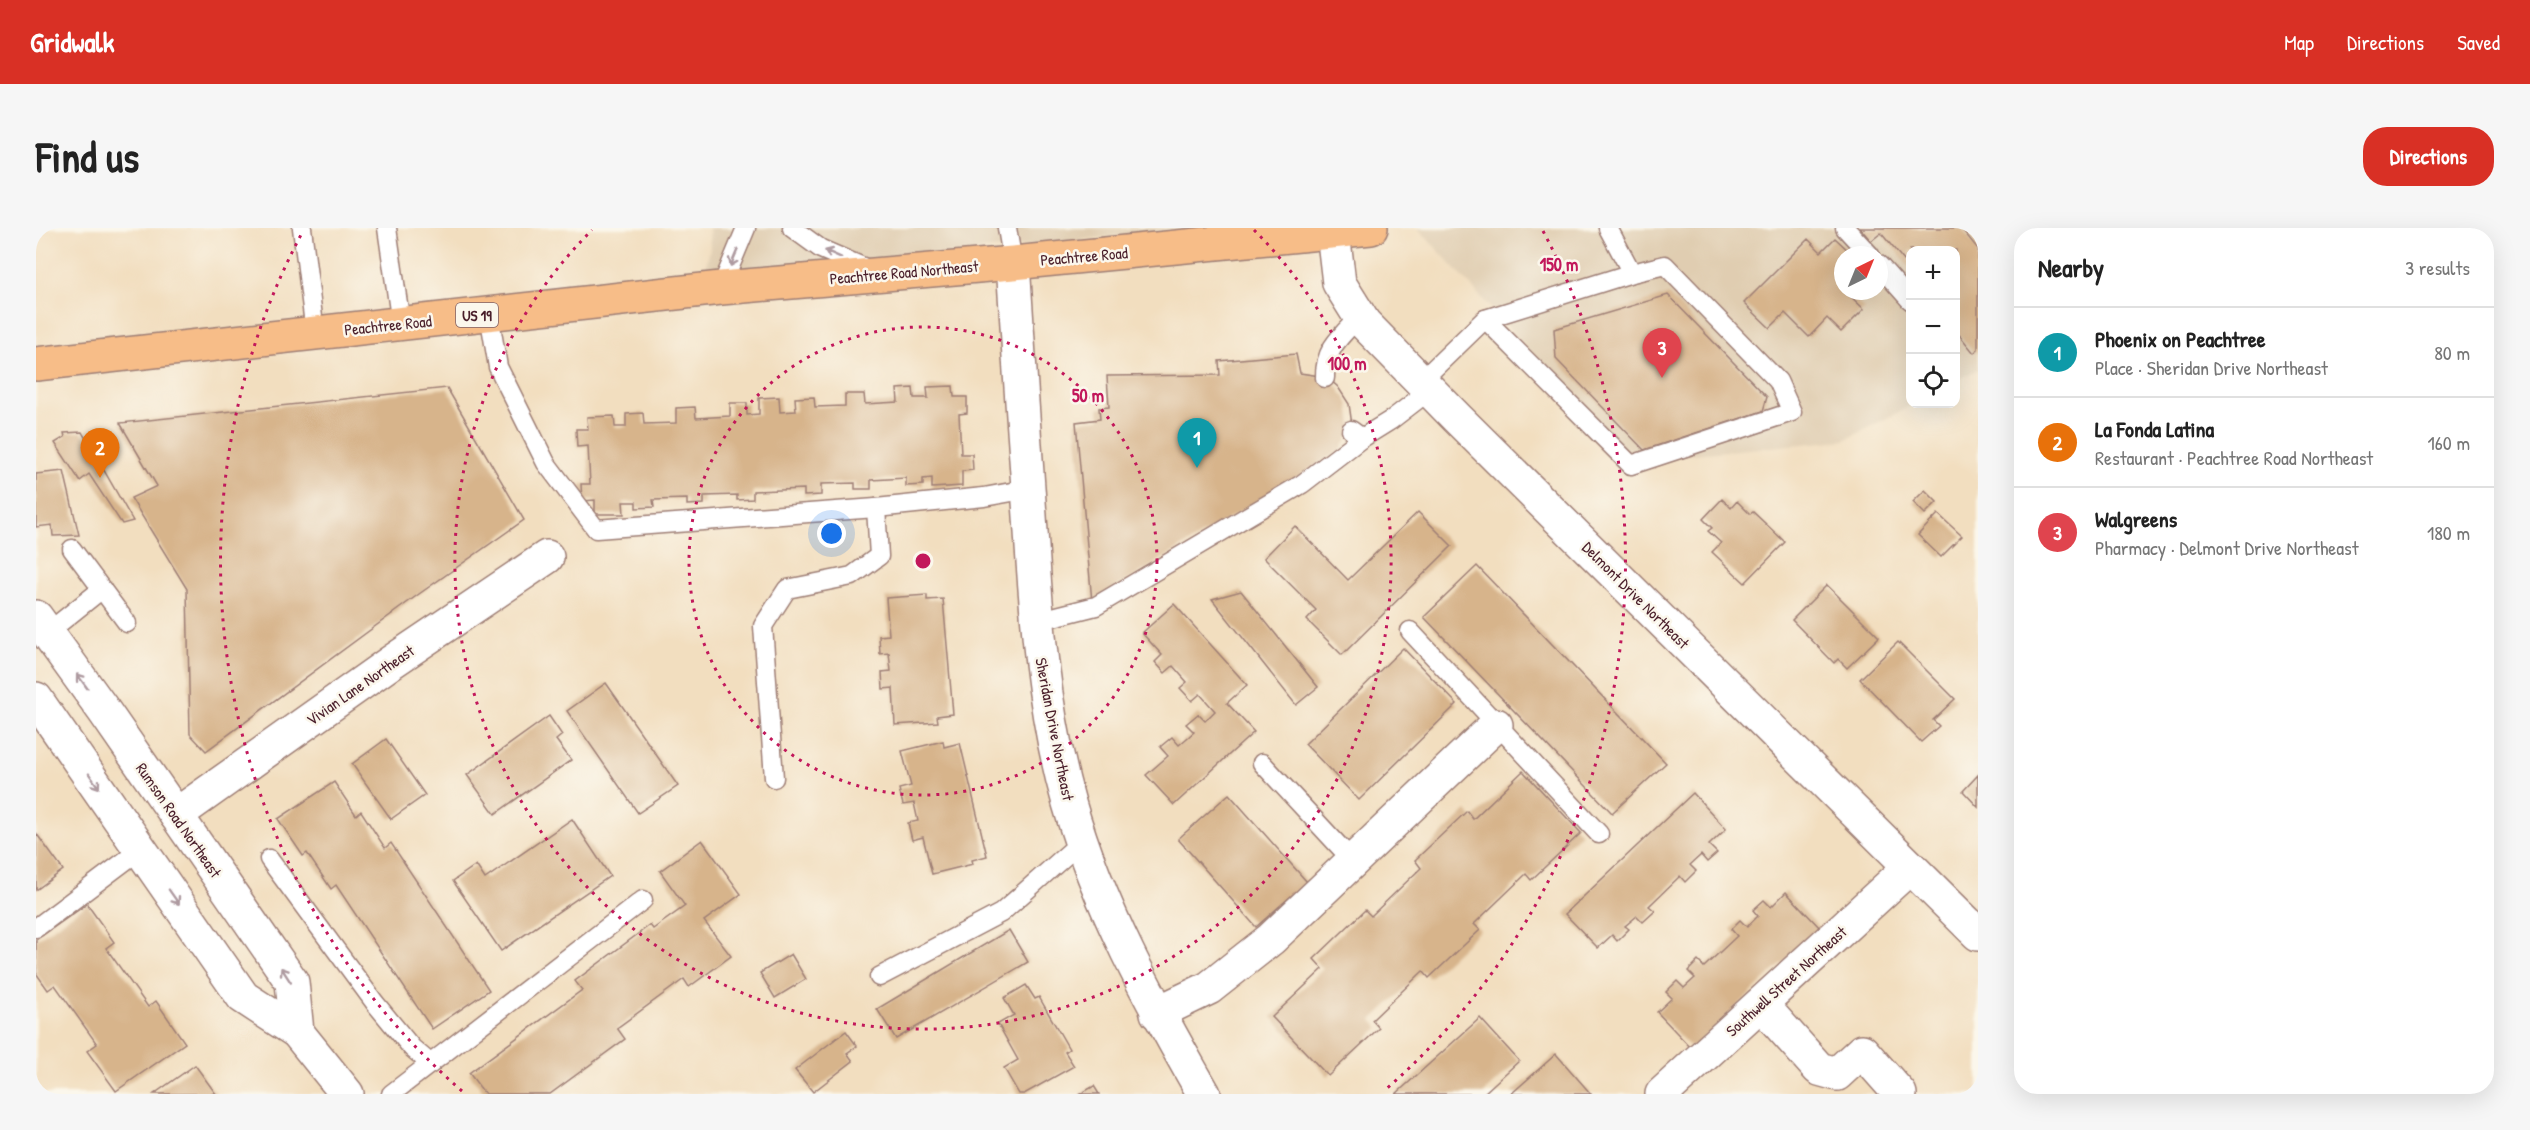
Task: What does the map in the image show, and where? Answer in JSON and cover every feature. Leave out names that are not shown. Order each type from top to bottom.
[{"type":"highway","name":"Peachtree Road","points":[[1013,263],[1371,228]]},
{"type":"highway","name":"Peachtree Road Northeast","points":[[796,282],[1013,263]]},
{"type":"highway","name":"Peachtree Road","points":[[36,364],[721,288],[796,282]]},
{"type":"street","name":"Delmont Drive Northeast","points":[[1333,230],[1339,283],[1360,316],[1425,386],[1978,934]]},
{"type":"street","name":"Sheridan Drive Northeast","points":[[1013,263],[1043,681],[1069,803],[1112,922],[1157,1013],[1204,1094]]},
{"type":"street","name":"Vivian Lane Northeast","points":[[176,816],[390,663],[548,557]]},
{"type":"street","name":"Rumson Road Northeast","points":[[41,625],[104,711],[292,982],[297,1032]]},
{"type":"street","points":[[36,699],[243,997],[297,1032],[347,1094]]},
{"type":"street","points":[[65,740],[104,711]]},
{"type":"street","points":[[1157,1013],[1209,988],[1271,939],[1496,725]]},
{"type":"street","name":"Southwell Street Northeast","points":[[1662,1094],[1910,867]]},
{"type":"street","points":[[1761,1004],[1819,1069],[1837,1074],[1862,1051],[1900,1094]]},
{"type":"lane","points":[[302,228],[315,333]]},
{"type":"lane","points":[[387,228],[401,324]]},
{"type":"lane","points":[[721,288],[746,228]]},
{"type":"lane","points":[[792,228],[821,249],[878,274]]},
{"type":"lane","points":[[1007,228],[1013,263]]},
{"type":"lane","points":[[1608,228],[1632,273]]},
{"type":"lane","points":[[1845,228],[1862,246]]},
{"type":"lane","points":[[1037,621],[1096,606],[1302,484],[1356,434],[1391,420],[1485,319],[1632,273],[1665,265],[1778,381],[1792,412],[1631,465],[1485,319]]},
{"type":"lane","points":[[1888,275],[1906,295]]},
{"type":"lane","points":[[489,314],[498,367],[546,463],[596,530],[984,498],[1028,489]]},
{"type":"lane","points":[[1325,378],[1324,362],[1337,341],[1360,316]]},
{"type":"lane","points":[[774,778],[764,626],[787,589],[852,576],[879,556],[876,508]]},
{"type":"lane","points":[[72,549],[127,623]]},
{"type":"lane","points":[[41,625],[102,589]]},
{"type":"lane","points":[[1410,632],[1599,834]]},
{"type":"lane","points":[[1262,762],[1353,861]]},
{"type":"lane","points":[[879,977],[1001,913],[1082,841]]},
{"type":"lane","points":[[36,928],[141,849]]},
{"type":"lane","points":[[269,859],[375,1003],[412,1048],[431,1064]]},
{"type":"lane","points":[[391,1094],[643,900]]},
{"type":"shaded area","points":[[709,228],[1191,228],[703,280],[710,248]]},
{"type":"shaded area","points":[[1418,228],[1978,228],[1978,369],[1960,379],[1960,246],[1906,246],[1906,408],[1845,440],[1629,460]]},
{"type":"building","points":[[1860,228],[1961,228],[1978,249],[1978,349],[1974,353],[1960,336],[1960,246],[1906,246],[1906,263],[1881,233],[1871,241]]},
{"type":"building","points":[[1835,238],[1843,246],[1834,246],[1834,300],[1854,300],[1864,309],[1841,332],[1827,318],[1809,337],[1785,313],[1770,328],[1744,303],[1808,239],[1821,252]]},
{"type":"building","points":[[1668,295],[1767,397],[1763,411],[1644,450],[1556,359],[1554,329]]},
{"type":"building","points":[[1296,354],[1300,373],[1330,380],[1338,387],[1349,404],[1352,425],[1341,450],[1092,602],[1076,422],[1100,419],[1099,408],[1109,407],[1107,376],[1220,375],[1219,361]]},
{"type":"building","points":[[953,386],[954,397],[967,397],[967,413],[959,414],[961,454],[972,454],[973,470],[962,471],[962,486],[932,488],[932,478],[923,479],[923,485],[906,486],[906,478],[871,480],[871,489],[855,489],[855,483],[821,484],[821,495],[804,496],[804,489],[753,491],[753,499],[737,500],[737,495],[704,496],[704,504],[687,505],[687,499],[653,500],[654,507],[636,508],[636,502],[623,502],[624,514],[595,514],[595,500],[582,501],[581,484],[590,484],[588,446],[577,447],[576,429],[588,429],[587,417],[614,416],[615,427],[626,427],[626,414],[643,413],[644,424],[676,423],[676,408],[695,407],[696,418],[730,416],[730,403],[747,403],[747,415],[759,414],[759,398],[779,397],[780,412],[796,411],[795,398],[814,397],[815,407],[845,406],[845,394],[864,394],[865,404],[898,402],[897,389],[913,388],[914,398],[928,398],[927,387]]},
{"type":"building","points":[[447,388],[524,520],[419,594],[206,751],[190,734],[187,589],[131,498],[157,486],[120,423]]},
{"type":"building","points":[[82,432],[133,521],[122,524],[89,474],[80,481],[55,443],[65,437],[64,433]]},
{"type":"building","points":[[64,471],[79,535],[53,536],[52,525],[36,527],[36,474]]},
{"type":"building","points":[[1925,490],[1937,502],[1925,514],[1913,502]]},
{"type":"building","points":[[1722,499],[1731,508],[1737,501],[1750,514],[1753,512],[1785,542],[1745,583],[1712,552],[1721,543],[1708,531],[1712,528],[1703,519]]},
{"type":"building","points":[[1418,512],[1452,546],[1342,655],[1307,620],[1316,610],[1264,558],[1295,526],[1348,580]]},
{"type":"building","points":[[1938,514],[1962,536],[1941,557],[1918,535]]},
{"type":"building","points":[[1477,566],[1666,763],[1612,813],[1424,617]]},
{"type":"building","points":[[1827,585],[1879,637],[1847,668],[1838,659],[1834,663],[1792,620]]},
{"type":"building","points":[[1241,591],[1318,687],[1296,705],[1212,599]]},
{"type":"building","points":[[927,595],[927,600],[943,599],[953,714],[937,716],[938,722],[895,725],[893,688],[883,689],[882,672],[891,671],[889,653],[880,654],[879,636],[889,635],[886,598]]},
{"type":"building","points":[[1174,604],[1247,685],[1227,703],[1254,732],[1174,805],[1146,775],[1168,756],[1160,747],[1172,737],[1179,745],[1194,732],[1186,724],[1198,714],[1205,721],[1215,711],[1200,694],[1192,701],[1180,688],[1187,682],[1173,666],[1165,673],[1155,662],[1162,655],[1142,633]]},
{"type":"building","points":[[1898,642],[1955,699],[1933,720],[1939,726],[1921,742],[1860,679]]},
{"type":"building","points":[[1403,648],[1457,704],[1359,800],[1305,744]]},
{"type":"building","points":[[606,683],[678,786],[638,813],[567,711]]},
{"type":"building","points":[[549,716],[562,735],[556,740],[571,760],[495,814],[467,775]]},
{"type":"building","points":[[386,739],[425,795],[391,819],[352,764]]},
{"type":"building","points":[[943,741],[944,747],[960,743],[987,856],[972,860],[973,864],[932,874],[923,837],[912,840],[908,823],[918,821],[914,803],[903,805],[899,789],[911,786],[902,751]]},
{"type":"building","points":[[1523,771],[1581,833],[1531,880],[1526,874],[1474,924],[1480,930],[1429,978],[1423,971],[1372,1020],[1379,1028],[1328,1076],[1272,1017],[1323,969],[1314,959],[1365,910],[1371,916],[1421,868],[1415,860],[1467,811],[1473,819]]},
{"type":"building","points":[[1978,775],[1978,807],[1963,791]]},
{"type":"building","points":[[334,782],[356,815],[361,811],[385,848],[391,843],[489,990],[432,1029],[336,885],[331,889],[307,853],[303,856],[278,819]]},
{"type":"building","points":[[1693,793],[1726,829],[1709,845],[1717,853],[1707,862],[1701,855],[1690,865],[1696,871],[1685,882],[1680,876],[1649,906],[1655,911],[1643,922],[1637,916],[1625,926],[1629,929],[1617,941],[1612,935],[1598,948],[1565,914]]},
{"type":"building","points":[[1229,794],[1307,882],[1256,927],[1178,839]]},
{"type":"building","points":[[572,819],[610,876],[501,951],[453,881],[476,865],[485,879]]},
{"type":"building","points":[[36,833],[63,870],[36,890]]},
{"type":"building","points":[[702,840],[741,894],[704,921],[731,956],[689,987],[684,979],[617,1028],[625,1039],[550,1094],[485,1094],[469,1073],[582,990],[575,981],[650,925],[653,929],[685,906],[660,871]]},
{"type":"building","points":[[1786,892],[1820,928],[1692,1049],[1657,1012],[1672,998],[1666,992],[1677,981],[1684,988],[1695,978],[1688,971],[1698,961],[1704,967],[1737,936],[1731,929],[1740,920],[1747,927],[1758,916],[1753,910],[1764,900],[1771,907]]},
{"type":"building","points":[[87,904],[114,942],[106,948],[148,1007],[156,1001],[185,1043],[116,1091],[87,1051],[97,1044],[55,985],[48,990],[36,973],[36,940]]},
{"type":"building","points":[[1009,930],[1028,962],[896,1039],[877,1009]]},
{"type":"building","points":[[791,954],[806,979],[775,998],[760,973]]},
{"type":"building","points":[[1026,985],[1035,999],[1039,997],[1069,1049],[1065,1052],[1074,1066],[1024,1094],[1019,1094],[1004,1068],[1018,1060],[998,1024],[1014,1015],[1004,998]]},
{"type":"building","points":[[1480,1018],[1519,1061],[1483,1094],[1396,1094]]},
{"type":"building","points":[[846,1031],[857,1046],[847,1053],[853,1061],[813,1092],[795,1070]]},
{"type":"building","points":[[1556,1054],[1591,1094],[1511,1094]]},
{"type":"building","points":[[195,1065],[216,1094],[154,1094]]},
{"type":"building","points":[[1094,1086],[1099,1094],[1080,1094]]},
{"type":"place","name":"Walgreens","points":[[1662,378]]},
{"type":"place","name":"Phoenix on Peachtree","points":[[1197,468]]},
{"type":"place","name":"La Fonda Latina","points":[[100,478]]}]
